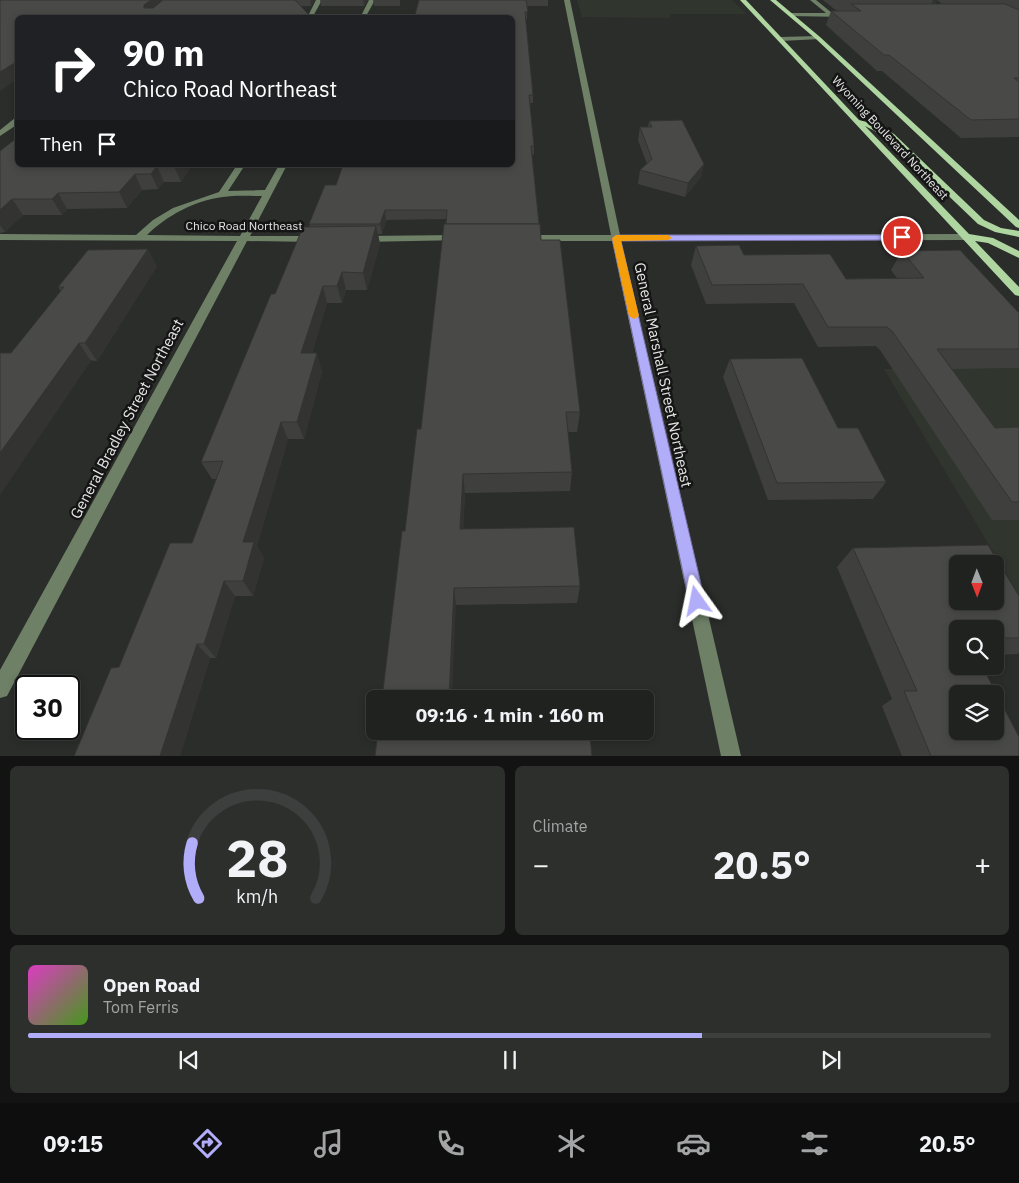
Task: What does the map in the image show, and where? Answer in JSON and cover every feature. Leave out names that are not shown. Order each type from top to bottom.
[{"type":"main road","name":"Wyoming Boulevard Northeast","points":[[742,0],[781,39],[1019,293]]},
{"type":"main road","name":"Wyoming Boulevard Northeast","points":[[773,0],[818,38],[1019,225]]},
{"type":"main road","points":[[856,121],[875,127],[891,136],[981,222],[998,230],[1019,234]]},
{"type":"main road","points":[[967,237],[990,240],[1019,255]]},
{"type":"street","points":[[311,15],[319,0]]},
{"type":"street","points":[[364,15],[372,0]]},
{"type":"street","name":"General Marshall Street Northeast","points":[[567,0],[616,238],[731,756]]},
{"type":"street","points":[[813,0],[830,5]]},
{"type":"street","points":[[821,3],[831,15]]},
{"type":"street","points":[[791,15],[851,15]]},
{"type":"street","points":[[781,39],[818,38]]},
{"type":"street","points":[[0,134],[15,122]]},
{"type":"street","points":[[222,194],[240,167]]},
{"type":"street","name":"General Bradley Street Northeast","points":[[0,689],[282,167]]},
{"type":"street","points":[[138,238],[149,226],[172,211],[203,198],[222,194],[268,193]]},
{"type":"street","name":"Chico Road Northeast","points":[[0,237],[322,239]]},
{"type":"street","points":[[511,238],[967,237]]},
{"type":"street","points":[[352,239],[471,238]]},
{"type":"shaded area","points":[[577,0],[732,0],[746,14],[670,14],[670,18],[582,17]]},
{"type":"shaded area","points":[[1019,368],[1019,595],[1004,570],[1004,555],[995,555],[884,369]]},
{"type":"building","points":[[0,0],[151,0],[144,5],[144,8],[153,8],[163,0],[295,0],[309,15],[15,15],[15,63],[0,72]]},
{"type":"building","points":[[419,0],[526,0],[528,12],[525,12],[533,95],[529,95],[534,146],[531,146],[539,224],[446,224],[447,210],[385,210],[380,224],[309,224],[325,185],[336,185],[342,167],[515,167],[515,15],[415,15]]},
{"type":"building","points":[[851,4],[1005,4],[1019,10],[1019,78],[1014,78],[1019,82],[1019,119],[971,120],[889,55],[884,55],[831,11],[861,11]]},
{"type":"building","points":[[682,120],[704,164],[688,183],[640,170],[652,159],[640,127],[652,127],[649,121]]},
{"type":"building","points":[[15,139],[15,167],[156,167],[151,174],[135,174],[119,192],[58,193],[52,199],[12,199],[0,210],[0,151]]},
{"type":"building","points":[[444,224],[540,224],[541,240],[560,240],[580,412],[566,412],[572,472],[463,474],[460,529],[574,527],[580,586],[454,588],[449,690],[383,690],[402,531],[405,531],[417,429],[421,429]]},
{"type":"building","points":[[376,226],[363,273],[342,272],[337,286],[323,286],[301,353],[317,353],[297,422],[281,422],[243,542],[254,542],[243,581],[224,581],[204,644],[197,644],[160,756],[74,756],[111,668],[119,667],[170,543],[192,543],[223,461],[201,462],[271,294],[275,294],[303,227]]},
{"type":"building","points":[[739,245],[744,255],[830,254],[846,279],[924,278],[902,251],[960,250],[1019,313],[1019,349],[937,349],[995,428],[1019,427],[1019,502],[1012,502],[892,331],[887,327],[828,327],[803,284],[712,285],[696,246]]},
{"type":"building","points":[[148,249],[85,343],[79,343],[0,453],[0,353],[11,353],[64,287],[58,287],[88,250]]},
{"type":"building","points":[[802,358],[838,428],[858,428],[886,482],[777,483],[730,359]]},
{"type":"building","points":[[988,545],[994,555],[949,555],[949,610],[1004,610],[1004,571],[1019,596],[1019,638],[1004,638],[1004,620],[949,620],[949,675],[987,675],[992,685],[949,685],[949,740],[1004,740],[1004,708],[1019,737],[1019,756],[931,756],[904,691],[917,691],[853,548]]},
{"type":"building","points":[[377,740],[590,740],[592,756],[375,756]]},
{"type":"slow traffic","points":[[634,316],[616,238],[668,238]]},
{"type":"route","points":[[697,601],[616,238],[902,237]]}]
